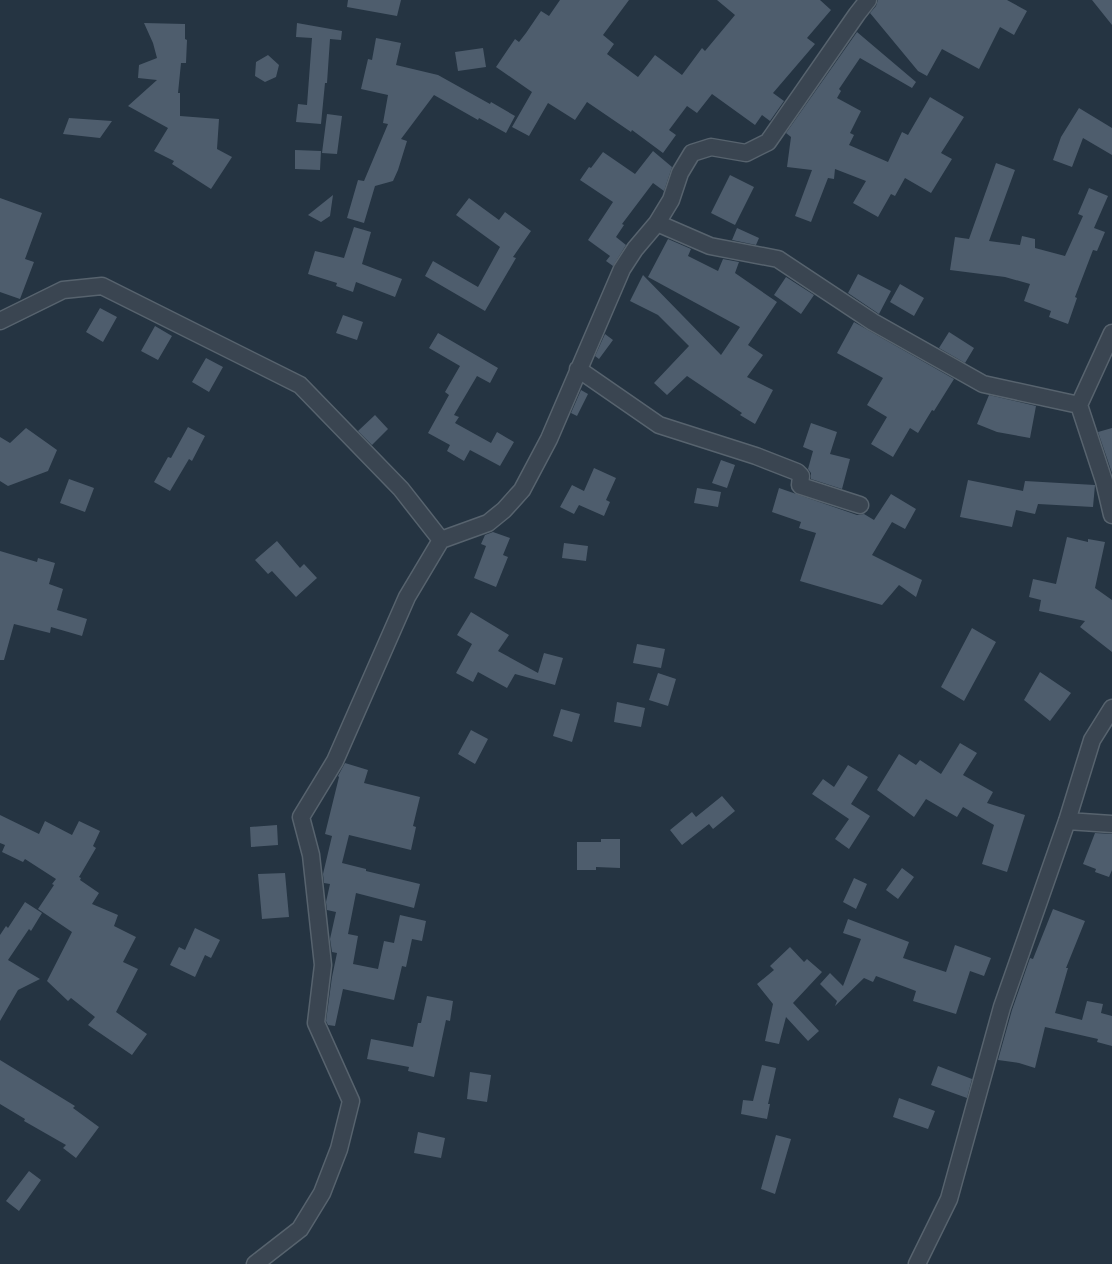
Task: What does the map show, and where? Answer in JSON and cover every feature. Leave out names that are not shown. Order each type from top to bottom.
[{"type":"street","points":[[256,1264],[300,1229],[322,1193],[340,1149],[351,1101],[316,1023],[323,966],[311,855],[301,817],[334,761],[407,597],[441,540],[488,524],[522,490],[549,439],[622,269],[635,249],[657,223],[671,200],[680,173],[692,153],[711,148],[746,153],[768,142],[868,0]]},
{"type":"street","points":[[657,223],[710,246],[778,259],[873,322],[983,384],[1079,405]]},
{"type":"street","points":[[0,320],[63,290],[102,286],[300,385],[401,489],[441,540]]},
{"type":"street","points":[[1112,333],[1079,405],[1104,482],[1112,515]]},
{"type":"street","points":[[578,369],[659,425],[756,456],[797,472],[801,476],[800,485],[860,505]]},
{"type":"street","points":[[917,1264],[949,1199],[1002,1007],[1067,821],[1092,740],[1112,708]]},
{"type":"street","points":[[1067,821],[1112,824]]},
{"type":"building","points":[[348,0],[401,0],[397,16],[347,7]]},
{"type":"building","points":[[560,0],[629,0],[603,35],[614,44],[607,54],[638,77],[655,55],[682,75],[702,48],[705,51],[735,15],[717,0],[820,0],[831,10],[807,38],[815,44],[773,93],[784,101],[770,121],[762,115],[755,125],[712,94],[697,113],[687,106],[669,130],[676,135],[663,153],[632,130],[631,132],[587,102],[575,120],[548,103],[529,136],[512,127],[532,92],[496,67],[515,39],[519,42],[541,11],[549,16]]},
{"type":"building","points":[[878,0],[1007,0],[1027,11],[1014,35],[1000,27],[979,69],[942,49],[927,76],[918,71],[870,13]]},
{"type":"building","points":[[1092,0],[1112,0],[1112,25]]},
{"type":"building","points":[[144,23],[185,24],[185,39],[187,40],[186,63],[181,63],[178,93],[180,93],[180,116],[219,119],[217,149],[232,157],[211,189],[172,164],[174,161],[154,151],[168,128],[128,106],[157,80],[138,78],[139,65],[157,58]]},
{"type":"building","points":[[297,23],[342,31],[341,40],[330,39],[327,83],[325,83],[321,124],[296,122],[298,104],[307,105],[312,38],[296,37]]},
{"type":"building","points":[[857,32],[916,82],[912,88],[860,58],[839,89],[841,91],[837,98],[861,111],[850,133],[854,135],[849,145],[888,162],[902,132],[908,135],[930,97],[964,117],[941,153],[952,159],[931,193],[905,178],[895,196],[891,194],[878,217],[853,203],[866,181],[835,169],[834,179],[828,178],[811,222],[795,216],[812,170],[787,167],[791,137],[786,133]]},
{"type":"building","points":[[376,38],[401,43],[396,65],[438,75],[515,116],[506,133],[479,118],[478,120],[434,95],[401,139],[407,141],[393,181],[375,186],[364,223],[347,218],[358,180],[364,181],[388,124],[383,123],[388,95],[361,89],[368,59],[372,60]]},
{"type":"building","points":[[483,48],[486,67],[458,71],[455,52]]},
{"type":"building","points":[[268,55],[279,65],[276,77],[265,82],[255,76],[256,62]]},
{"type":"building","points":[[1079,108],[1112,128],[1112,155],[1083,138],[1072,167],[1053,160],[1061,137]]},
{"type":"building","points":[[327,114],[342,116],[337,154],[322,153]]},
{"type":"building","points":[[69,118],[112,121],[100,138],[63,134]]},
{"type":"building","points":[[295,150],[321,151],[320,170],[295,169]]},
{"type":"building","points":[[653,151],[672,167],[664,191],[653,183],[622,224],[624,225],[616,237],[626,245],[613,266],[606,261],[610,256],[588,240],[613,202],[580,180],[603,152],[635,174]]},
{"type":"building","points":[[996,163],[1015,170],[989,241],[1020,245],[1022,236],[1035,239],[1035,248],[1065,256],[1083,216],[1078,214],[1089,188],[1108,196],[1094,228],[1105,232],[1097,251],[1093,250],[1075,297],[1077,298],[1068,324],[1049,317],[1051,311],[1024,301],[1030,284],[1005,277],[950,270],[955,237],[969,239]]},
{"type":"building","points":[[730,175],[754,187],[735,225],[711,213]]},
{"type":"building","points":[[333,195],[330,216],[321,222],[308,215]]},
{"type":"building","points":[[0,198],[42,213],[25,259],[34,262],[20,299],[0,292]]},
{"type":"building","points":[[469,198],[499,220],[505,212],[531,231],[513,257],[516,258],[485,311],[425,276],[433,261],[478,287],[500,247],[456,215]]},
{"type":"building","points":[[354,227],[371,232],[362,264],[402,279],[395,297],[356,282],[353,292],[336,286],[337,283],[308,274],[315,251],[344,258]]},
{"type":"building","points":[[737,228],[759,238],[756,245],[732,240]]},
{"type":"building","points":[[668,239],[691,249],[688,256],[718,271],[723,259],[739,262],[735,273],[777,302],[748,345],[763,355],[747,377],[773,390],[755,424],[687,376],[667,395],[654,383],[689,346],[658,315],[630,301],[643,275],[721,355],[740,327],[648,277]]},
{"type":"building","points":[[858,274],[891,291],[879,314],[848,293]]},
{"type":"building","points":[[786,277],[814,295],[801,314],[774,295]]},
{"type":"building","points":[[900,284],[924,298],[914,316],[890,302]]},
{"type":"building","points":[[100,308],[117,317],[103,342],[86,332]]},
{"type":"building","points":[[343,315],[363,322],[357,340],[336,333]]},
{"type":"building","points":[[854,322],[954,379],[918,433],[910,428],[893,457],[871,444],[887,417],[867,405],[883,378],[837,353]]},
{"type":"building","points":[[155,326],[172,336],[158,360],[141,351]]},
{"type":"building","points":[[949,332],[974,348],[965,363],[939,348]]},
{"type":"building","points":[[438,333],[498,368],[490,383],[477,376],[454,415],[459,417],[455,423],[491,443],[497,432],[514,442],[500,466],[470,450],[464,461],[447,451],[450,445],[428,433],[449,395],[445,392],[460,366],[429,348]]},
{"type":"building","points":[[605,334],[613,340],[599,359],[595,356]]},
{"type":"building","points":[[206,358],[223,367],[209,392],[192,382]]},
{"type":"building","points":[[581,390],[588,394],[577,416],[571,413]]},
{"type":"building","points":[[989,395],[1036,406],[1030,438],[997,432],[977,424]]},
{"type":"building","points":[[375,415],[388,429],[372,445],[358,431]]},
{"type":"building","points":[[811,423],[837,432],[830,454],[850,459],[842,489],[811,479],[811,473],[808,469],[813,451],[803,447]]},
{"type":"building","points":[[188,427],[205,436],[192,461],[189,459],[170,491],[154,482],[168,457],[171,458]]},
{"type":"building","points":[[26,428],[57,450],[48,471],[8,486],[0,481],[0,437],[10,443]]},
{"type":"building","points":[[1112,428],[1112,473],[1098,432]]},
{"type":"building","points":[[721,460],[735,465],[727,488],[712,483]]},
{"type":"building","points":[[594,468],[616,478],[606,500],[610,502],[604,516],[579,505],[574,514],[560,507],[572,485],[584,491]]},
{"type":"building","points":[[69,479],[94,488],[85,512],[60,503]]},
{"type":"building","points":[[968,480],[1023,491],[1025,481],[1095,485],[1093,507],[1038,504],[1035,514],[1016,510],[1012,527],[960,517]]},
{"type":"building","points":[[697,488],[721,492],[718,507],[694,503]]},
{"type":"building","points":[[779,488],[857,515],[864,514],[874,520],[891,494],[916,509],[905,529],[892,522],[872,555],[922,580],[916,597],[899,585],[882,605],[800,581],[816,533],[799,528],[801,522],[772,512]]},
{"type":"building","points":[[493,532],[510,538],[503,555],[508,557],[496,587],[474,578],[486,546],[481,544],[485,535]]},
{"type":"building","points":[[1067,537],[1088,542],[1088,539],[1105,542],[1095,588],[1112,600],[1112,652],[1080,627],[1085,621],[1039,611],[1041,600],[1029,597],[1033,579],[1056,584]]},
{"type":"building","points":[[277,541],[300,568],[304,564],[317,578],[296,597],[272,571],[268,574],[255,560]]},
{"type":"building","points":[[564,543],[588,546],[586,561],[562,558]]},
{"type":"building","points":[[0,551],[37,562],[38,558],[55,563],[49,584],[63,589],[57,610],[87,619],[82,636],[51,627],[50,633],[14,624],[4,660],[0,660]]},
{"type":"building","points":[[471,612],[509,635],[498,651],[538,673],[544,653],[563,658],[555,685],[515,674],[507,688],[478,672],[473,682],[456,673],[472,644],[457,635]]},
{"type":"building","points":[[972,628],[996,642],[964,701],[941,687]]},
{"type":"building","points":[[637,644],[665,649],[661,668],[633,663]]},
{"type":"building","points":[[1040,672],[1071,693],[1050,721],[1024,700]]},
{"type":"building","points":[[658,673],[676,679],[668,706],[649,700]]},
{"type":"building","points":[[617,702],[645,708],[641,727],[614,722]]},
{"type":"building","points":[[561,709],[580,714],[572,742],[553,736]]},
{"type":"building","points":[[471,730],[488,739],[475,764],[458,754]]},
{"type":"building","points":[[960,743],[977,753],[963,775],[993,792],[987,803],[1025,815],[1007,872],[982,864],[994,825],[963,807],[957,817],[926,799],[914,817],[877,790],[899,754],[916,765],[920,760],[941,774]]},
{"type":"building","points":[[345,763],[368,770],[364,783],[420,797],[413,826],[416,827],[411,850],[349,835],[342,863],[420,884],[414,908],[356,893],[348,934],[358,936],[353,964],[378,969],[384,941],[394,943],[400,915],[426,921],[422,941],[412,939],[406,967],[402,966],[394,1000],[343,989],[335,1026],[328,1025],[326,1021],[337,953],[332,952],[330,939],[336,912],[327,910],[326,902],[330,884],[324,883],[323,874],[332,836],[325,834],[338,776]]},
{"type":"building","points":[[848,765],[868,777],[851,804],[870,816],[849,849],[835,839],[849,819],[812,794],[823,779],[834,787]]},
{"type":"building","points":[[722,796],[735,811],[713,829],[709,824],[682,845],[670,830],[692,812],[696,817]]},
{"type":"building","points":[[0,815],[39,834],[45,821],[72,835],[79,821],[100,831],[93,846],[96,848],[79,877],[81,878],[80,880],[99,893],[92,904],[118,915],[114,926],[136,937],[123,962],[138,969],[116,1012],[147,1034],[132,1055],[88,1025],[95,1017],[71,998],[68,1001],[47,981],[72,932],[38,909],[56,879],[25,859],[23,862],[2,852],[5,845],[0,843]]},
{"type":"building","points":[[277,825],[278,845],[251,847],[250,827]]},
{"type":"building","points":[[1095,833],[1112,834],[1112,870],[1109,877],[1095,872],[1096,869],[1083,864]]},
{"type":"building","points":[[601,839],[620,839],[620,868],[596,867],[596,870],[577,870],[577,842],[601,842]]},
{"type":"building","points":[[902,868],[914,877],[898,899],[886,890]]},
{"type":"building","points":[[285,873],[289,917],[262,919],[258,874]]},
{"type":"building","points":[[854,878],[867,884],[856,909],[843,902]]},
{"type":"building","points":[[25,902],[42,913],[31,931],[29,929],[8,960],[40,979],[18,990],[0,1021],[0,935],[6,926],[8,928]]},
{"type":"building","points":[[1053,909],[1085,921],[1066,968],[1068,968],[1055,1013],[1082,1020],[1087,1001],[1103,1004],[1101,1013],[1112,1016],[1112,1046],[1097,1042],[1098,1039],[1045,1027],[1035,1068],[1019,1063],[998,1060],[1012,1010],[1030,958],[1033,959]]},
{"type":"building","points":[[848,919],[909,942],[903,958],[946,972],[955,945],[991,958],[984,976],[970,971],[956,1014],[913,1001],[916,991],[876,976],[873,982],[864,978],[835,1006],[837,1001],[820,984],[830,973],[843,986],[861,939],[843,933]]},
{"type":"building","points":[[195,928],[220,940],[211,958],[205,955],[195,977],[170,965],[179,947],[185,950]]},
{"type":"building","points":[[790,947],[804,962],[807,959],[822,972],[793,1003],[819,1031],[808,1041],[786,1017],[779,1044],[765,1041],[773,1004],[757,984],[774,970],[770,966]]},
{"type":"building","points":[[427,996],[453,1001],[450,1021],[446,1020],[434,1077],[408,1071],[409,1067],[367,1059],[371,1039],[413,1047],[418,1023],[421,1023]]},
{"type":"building","points":[[0,1060],[75,1106],[73,1108],[99,1127],[76,1158],[63,1148],[66,1145],[24,1121],[25,1119],[0,1104]]},
{"type":"building","points":[[762,1065],[776,1068],[768,1104],[770,1104],[767,1119],[741,1114],[743,1100],[753,1101]]},
{"type":"building","points":[[938,1066],[972,1079],[967,1098],[931,1085]]},
{"type":"building","points":[[470,1072],[491,1075],[487,1102],[467,1099]]},
{"type":"building","points":[[899,1098],[935,1111],[928,1129],[893,1117]]},
{"type":"building","points":[[418,1132],[445,1138],[441,1158],[414,1153]]},
{"type":"building","points":[[776,1135],[791,1139],[775,1194],[761,1189]]},
{"type":"building","points":[[29,1171],[41,1180],[19,1211],[6,1201]]}]
